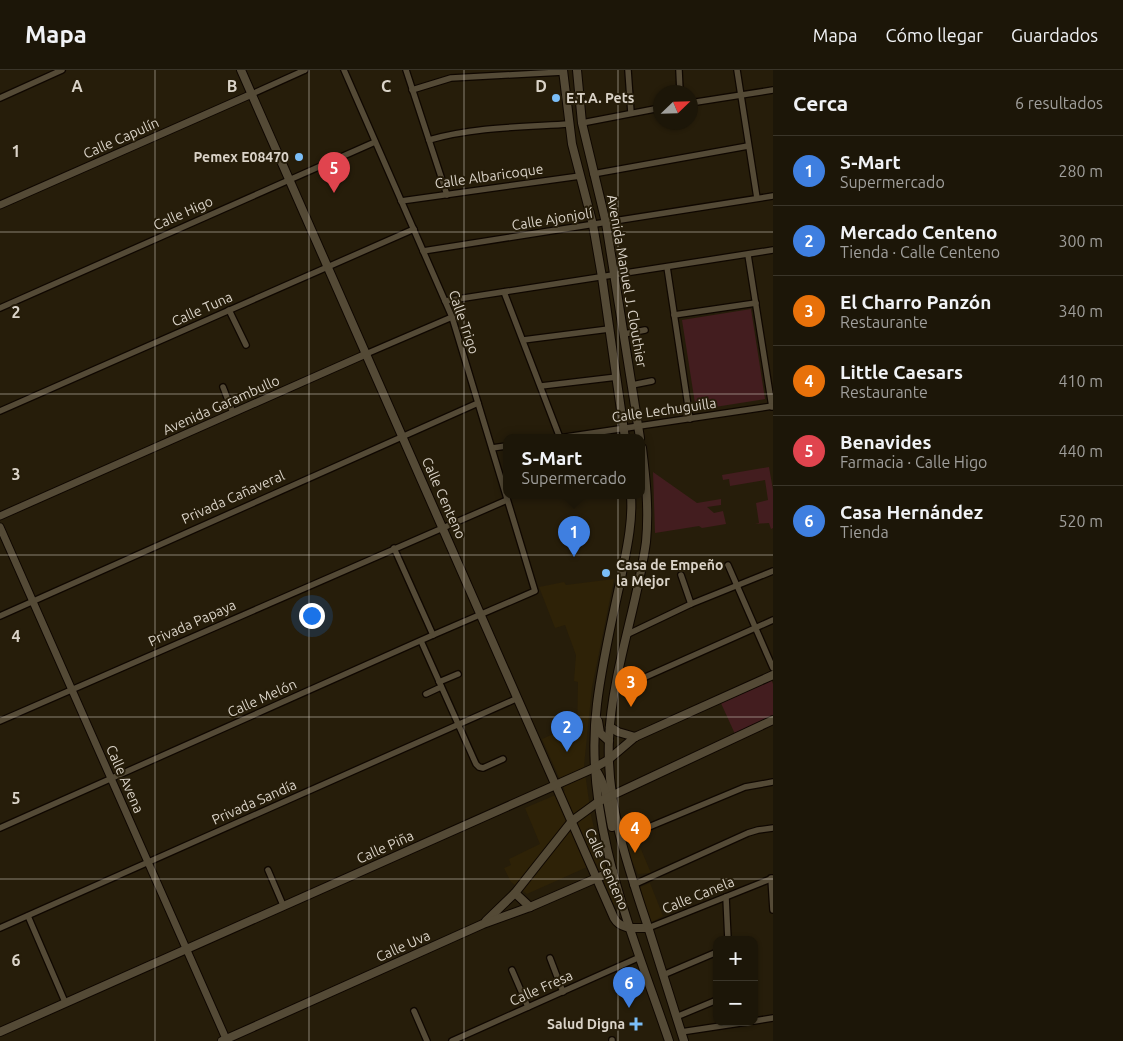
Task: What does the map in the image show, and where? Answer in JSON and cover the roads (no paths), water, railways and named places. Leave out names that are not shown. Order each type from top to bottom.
[{"type":"main road","name":"Calle Centeno","points":[[241,70],[616,922],[631,928]]},
{"type":"main road","name":"Avenida Manuel J. Clouthier","points":[[577,70],[582,122],[606,223],[639,434]]},
{"type":"main road","name":"Avenida Manuel J. Clouthier","points":[[563,71],[569,124],[593,225],[602,277],[625,434]]},
{"type":"main road","points":[[628,868],[617,848],[609,795],[608,760],[614,691],[646,542],[648,510],[645,479]]},
{"type":"main road","points":[[631,499],[627,545],[597,704],[593,741],[594,768],[602,827],[613,871],[669,1041]]},
{"type":"main road","name":"Calle Piña","points":[[0,1032],[594,768],[608,760],[634,737],[773,675]]},
{"type":"main road","points":[[597,704],[600,733],[609,741]]},
{"type":"main road","points":[[483,924],[515,893],[572,821],[598,802],[609,795],[773,720]]},
{"type":"main road","points":[[610,727],[618,732],[634,737]]},
{"type":"main road","points":[[594,768],[609,795],[628,868],[684,1041]]},
{"type":"main road","name":"Calle Uva","points":[[225,1040],[483,924],[530,907],[613,871]]},
{"type":"main road","points":[[515,893],[530,907]]},
{"type":"main road","name":"Calle Canela","points":[[631,928],[648,928]]},
{"type":"street","points":[[0,98],[62,70]]},
{"type":"street","points":[[252,94],[305,70]]},
{"type":"street","name":"Calle Trigo","points":[[344,70],[452,317],[503,486]]},
{"type":"street","points":[[406,70],[447,195]]},
{"type":"street","points":[[628,70],[631,113]]},
{"type":"street","points":[[679,70],[680,85]]},
{"type":"street","points":[[737,70],[757,198]]},
{"type":"street","points":[[412,90],[451,78],[563,71]]},
{"type":"street","points":[[698,102],[773,90]]},
{"type":"street","name":"Calle Capulín","points":[[0,205],[252,94]]},
{"type":"street","points":[[582,122],[653,109]]},
{"type":"street","points":[[429,140],[453,133],[473,130],[569,124]]},
{"type":"street","name":"Calle Higo","points":[[0,308],[375,142]]},
{"type":"street","points":[[593,174],[748,146]]},
{"type":"street","name":"Calle Albaricoque","points":[[401,201],[580,176]]},
{"type":"street","name":"Calle Ajonjolí","points":[[423,251],[773,196]]},
{"type":"street","name":"Calle Tuna","points":[[0,412],[414,229]]},
{"type":"street","points":[[445,301],[773,250]]},
{"type":"street","points":[[748,255],[772,407]]},
{"type":"street","points":[[667,267],[690,419]]},
{"type":"street","points":[[504,292],[559,434]]},
{"type":"street","points":[[674,315],[756,303]]},
{"type":"street","points":[[229,310],[246,345]]},
{"type":"street","name":"Avenida Garambullo","points":[[0,516],[452,317]]},
{"type":"street","points":[[524,340],[609,328]]},
{"type":"street","points":[[624,334],[645,330]]},
{"type":"street","points":[[541,386],[617,377]]},
{"type":"street","points":[[632,385],[652,381]]},
{"type":"street","points":[[223,387],[233,413]]},
{"type":"street","name":"Privada Cañaveral","points":[[0,616],[478,404]]},
{"type":"street","name":"Calle Lechuguilla","points":[[588,434],[772,407]]},
{"type":"street","points":[[492,448],[503,446]]},
{"type":"street","name":"Calle Trigo","points":[[507,500],[535,591]]},
{"type":"street","name":"Privada Papaya","points":[[0,721],[443,526],[507,500]]},
{"type":"street","name":"Calle Avena","points":[[0,527],[225,1040]]},
{"type":"street","points":[[394,548],[433,635]]},
{"type":"street","points":[[728,565],[773,668]]},
{"type":"street","points":[[626,635],[691,604],[773,571]]},
{"type":"street","points":[[681,575],[691,604]]},
{"type":"street","name":"Calle Melón","points":[[0,828],[535,591]]},
{"type":"street","points":[[614,691],[773,620]]},
{"type":"street","points":[[421,641],[478,767],[483,768],[503,759]]},
{"type":"street","points":[[426,694],[458,674]]},
{"type":"street","name":"Privada Sandía","points":[[0,928],[518,698]]},
{"type":"street","points":[[620,839],[745,786],[773,782]]},
{"type":"street","points":[[634,885],[748,833],[773,828]]},
{"type":"street","points":[[268,870],[283,905]]},
{"type":"street","points":[[772,878],[773,910]]},
{"type":"street","name":"Calle Canela","points":[[648,928],[772,878]]},
{"type":"street","points":[[726,897],[728,936]]},
{"type":"street","points":[[28,916],[65,1002]]},
{"type":"street","points":[[663,975],[713,954]]},
{"type":"street","name":"Calle Fresa","points":[[452,1041],[467,1038],[528,1007],[640,957]]},
{"type":"street","points":[[550,958],[563,992]]},
{"type":"street","points":[[512,970],[528,1007]]},
{"type":"street","points":[[676,1017],[713,1002]]},
{"type":"street","points":[[414,1011],[427,1041]]},
{"type":"street","points":[[758,1020],[773,1018]]},
{"type":"street","points":[[681,1032],[715,1026]]},
{"type":"place","name":"E.T.A. Pets","points":[[556,98]]},
{"type":"place","name":"Pemex E08470","points":[[299,157]]},
{"type":"place","name":"Benavides","points":[[334,193]]},
{"type":"place","name":"S-Mart","points":[[574,557]]},
{"type":"place","name":"Casa de Empeño la Mejor","points":[[606,573]]},
{"type":"place","name":"El Charro Panzón","points":[[631,707]]},
{"type":"place","name":"Mercado Centeno","points":[[567,752]]},
{"type":"place","name":"Little Caesars","points":[[635,853]]},
{"type":"place","name":"Casa Hernández","points":[[629,1008]]},
{"type":"place","name":"Salud Digna","points":[[636,1024]]}]
